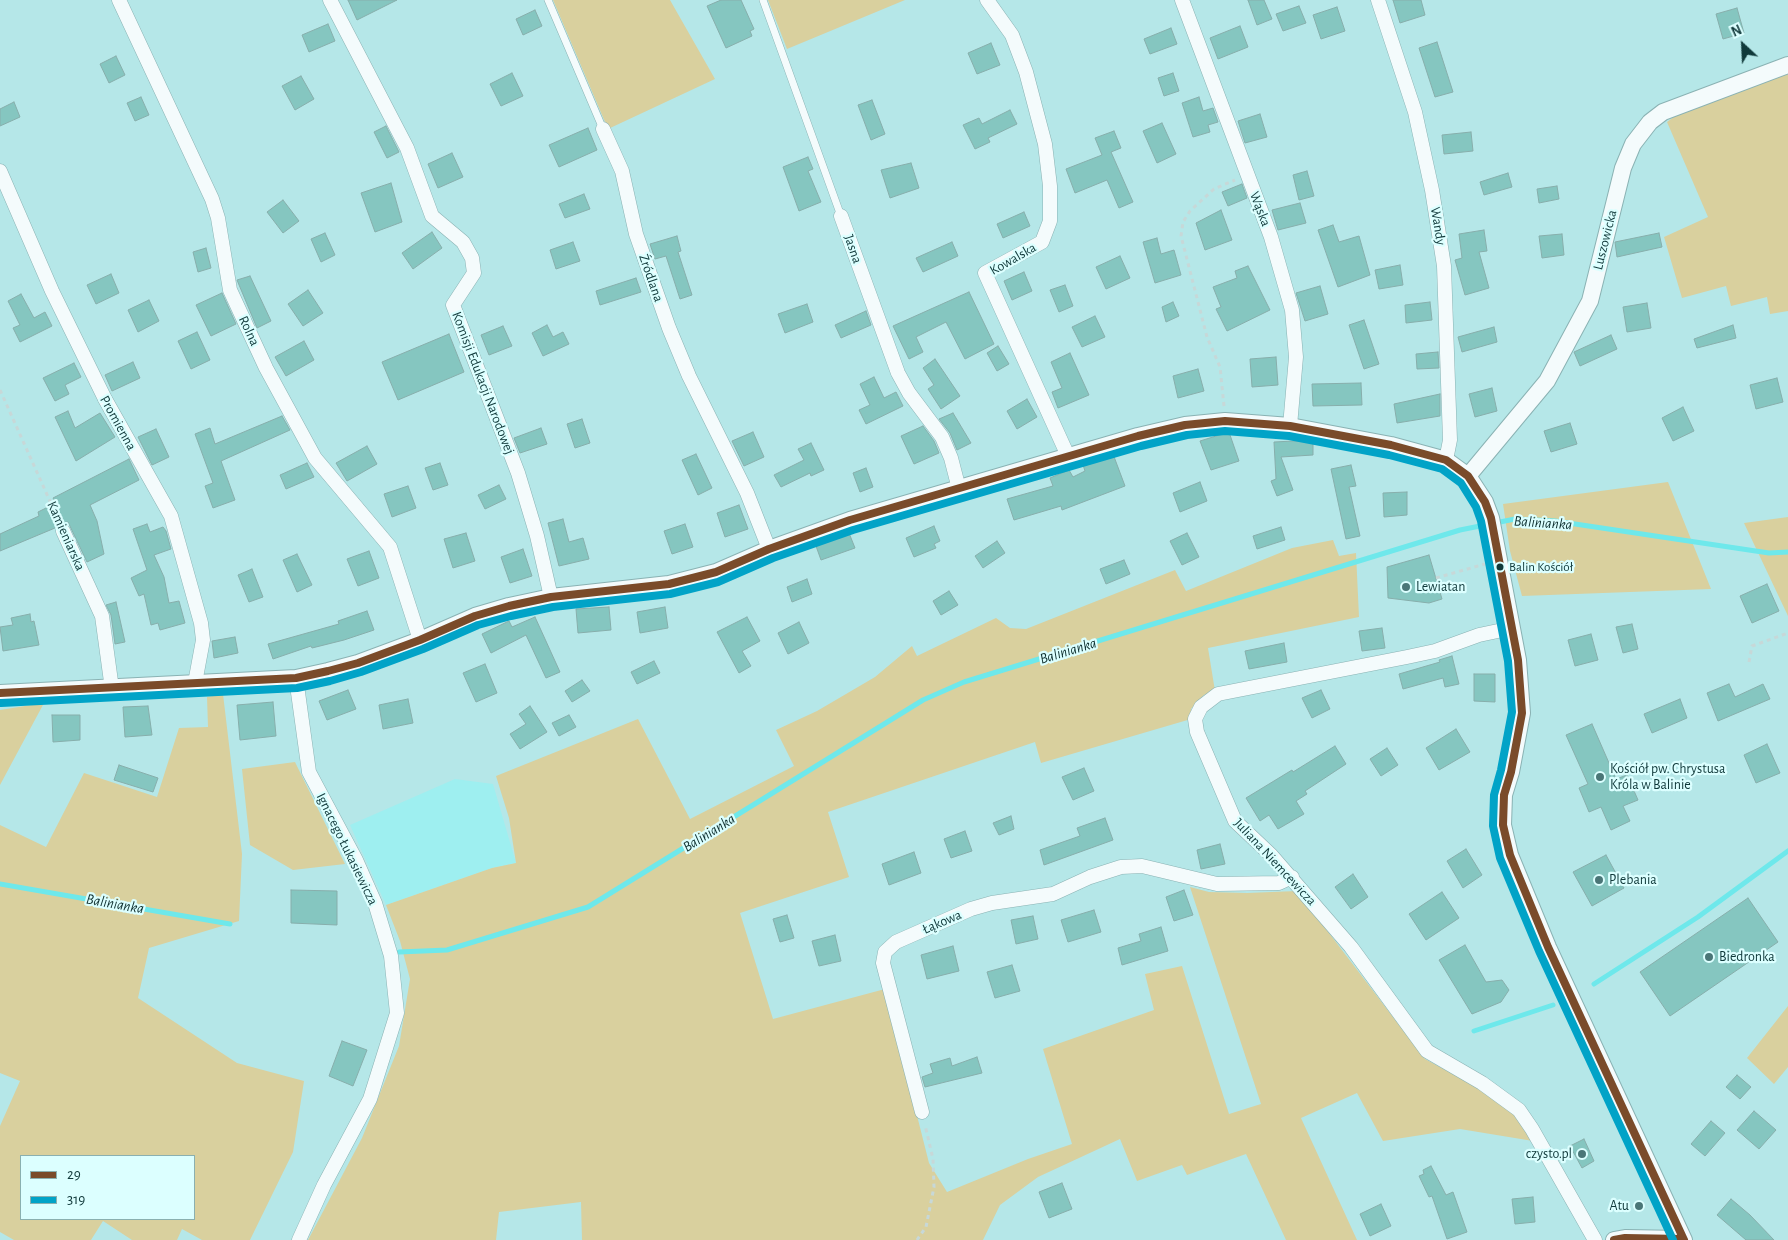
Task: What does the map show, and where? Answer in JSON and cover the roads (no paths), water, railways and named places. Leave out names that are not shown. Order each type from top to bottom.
[{"type":"street","name":"Rolna","points":[[119,0],[212,199],[218,218],[230,290],[266,368],[315,458],[390,547],[420,640]]},
{"type":"street","name":"Komisji Edukacji Narodowej","points":[[330,0],[407,148],[432,216],[463,242],[472,258],[474,273],[453,304],[518,473],[537,536],[551,597]]},
{"type":"street","name":"Kowalska","points":[[987,0],[1012,35],[1026,72],[1045,144],[1050,186],[1050,221],[1042,242],[985,274],[1068,456]]},
{"type":"street","name":"Wąska","points":[[1182,0],[1270,237],[1292,310],[1296,357],[1290,426]]},
{"type":"street","name":"Wandy","points":[[1378,0],[1416,112],[1432,190],[1442,257],[1448,345],[1450,440],[1446,460]]},
{"type":"street","name":"Luszowicka","points":[[1468,476],[1547,381],[1590,301],[1623,168],[1638,136],[1650,122],[1663,112],[1788,65]]},
{"type":"street","name":"Źródlana","points":[[603,129],[622,171],[636,234],[669,328],[689,376],[747,493],[769,549]]},
{"type":"street","name":"Promienna","points":[[0,171],[52,290],[105,399],[171,516],[201,623],[203,640],[195,683]]},
{"type":"street","name":"Jasna","points":[[841,216],[898,373],[909,393],[942,437],[951,458],[959,489]]},
{"type":"street","points":[[0,693],[112,689],[296,678],[358,663],[420,640],[475,616],[509,606],[551,597],[669,584],[716,572],[769,549],[850,520],[1068,456],[1185,425],[1225,421],[1290,426],[1391,444],[1446,460],[1468,476],[1485,502],[1492,525],[1518,660],[1522,713],[1511,772],[1504,795],[1503,826],[1510,855],[1548,947],[1683,1240],[1625,1238],[1614,1240]]},
{"type":"street","name":"Kamieniarska","points":[[64,531],[102,616],[112,689]]},
{"type":"street","name":"Juliana Niemcewicza","points":[[1512,628],[1478,635],[1435,651],[1218,694],[1201,707],[1195,718],[1196,732],[1235,821],[1292,877],[1351,947],[1427,1051],[1482,1083],[1519,1110],[1532,1129],[1595,1240]]},
{"type":"street","name":"Ignacego Łukasiewicza","points":[[296,678],[309,772],[356,860],[375,903],[390,951],[396,1013],[370,1099],[324,1184],[299,1240]]},
{"type":"street","name":"Łąkowa","points":[[922,1112],[883,963],[885,952],[896,942],[971,909],[992,903],[1053,894],[1090,877],[1121,867],[1142,866],[1217,884],[1279,883],[1292,877]]},
{"type":"lane","name":"Źródlana","points":[[548,0],[603,129]]},
{"type":"lane","name":"Jasna","points":[[763,0],[841,216]]},
{"type":"waterway","name":"Balinianka","points":[[399,952],[447,950],[588,907],[923,700],[964,682],[1460,530],[1515,519],[1555,521],[1769,553],[1788,552]]},
{"type":"waterway","points":[[1594,984],[1698,917],[1788,851]]},
{"type":"waterway","name":"Balinianka","points":[[0,884],[230,924]]},
{"type":"waterway","points":[[1474,1031],[1553,1005]]},
{"type":"place","name":"Balin Kościół","points":[[1500,567]]},
{"type":"place","name":"Lewiatan","points":[[1406,587]]},
{"type":"place","name":"Kościół pw. Chrystusa Króla w Balinie","points":[[1600,777]]},
{"type":"place","name":"Plebania","points":[[1599,880]]},
{"type":"place","name":"Biedronka","points":[[1709,957]]},
{"type":"place","name":"czysto.pl","points":[[1582,1154]]},
{"type":"place","name":"Atu","points":[[1639,1206]]}]
